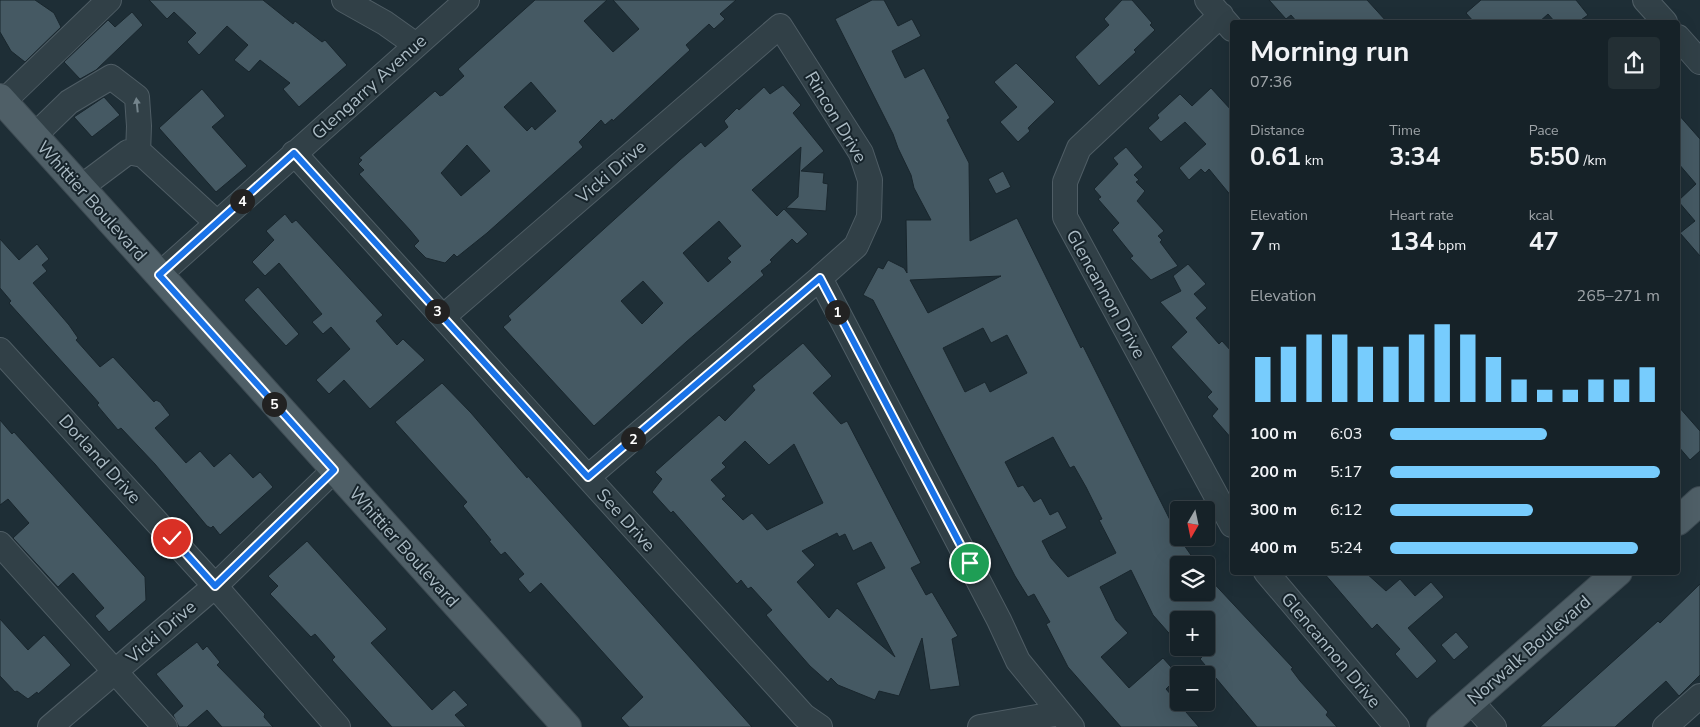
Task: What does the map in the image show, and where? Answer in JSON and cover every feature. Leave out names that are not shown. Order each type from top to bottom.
[{"type":"main road","name":"Whittier Boulevard","points":[[2,100],[567,727]]},
{"type":"main road","points":[[1680,519],[1700,501]]},
{"type":"main road","name":"Norwalk Boulevard","points":[[1440,727],[1615,575]]},
{"type":"street","points":[[2,100],[109,0]]},
{"type":"street","points":[[344,0],[385,23],[416,45]]},
{"type":"street","name":"Glengarry Avenue","points":[[159,275],[467,0]]},
{"type":"street","points":[[1645,0],[1663,20]]},
{"type":"street","name":"Glencannon Drive","points":[[1220,15],[1078,148],[1064,182],[1064,218],[1230,521]]},
{"type":"street","name":"Rincon Drive","points":[[588,477],[856,246],[870,216],[870,180],[861,153],[780,26]]},
{"type":"street","name":"Vicki Drive","points":[[443,317],[780,26]]},
{"type":"street","points":[[1680,38],[1700,62]]},
{"type":"street","points":[[34,136],[69,102],[111,77],[137,97],[138,154]]},
{"type":"street","points":[[80,188],[128,152],[143,155],[217,223]]},
{"type":"street","name":"See Drive","points":[[294,153],[804,716],[820,727]]},
{"type":"street","points":[[820,278],[995,611],[1018,661],[1066,720]]},
{"type":"street","name":"Dorland Drive","points":[[0,350],[215,586],[338,727]]},
{"type":"street","name":"Vicki Drive","points":[[50,727],[215,586],[334,470]]},
{"type":"street","points":[[0,544],[164,727]]},
{"type":"street","name":"Glencannon Drive","points":[[1269,575],[1397,727]]},
{"type":"street","points":[[1666,727],[1700,696]]},
{"type":"street","points":[[1471,701],[1494,727]]},
{"type":"street","points":[[980,727],[1066,720]]},
{"type":"building","points":[[0,0],[35,0],[54,13],[61,27],[25,62],[11,51],[0,32]]},
{"type":"building","points":[[149,0],[263,0],[293,24],[295,21],[322,42],[325,40],[347,65],[299,107],[283,89],[290,83],[260,60],[249,72],[234,60],[248,45],[227,26],[199,55],[187,42],[196,33],[174,12],[167,19]]},
{"type":"building","points":[[535,0],[607,0],[584,21],[613,52],[639,29],[613,0],[736,0],[720,14],[725,19],[714,29],[709,24],[686,45],[690,50],[613,121],[612,119],[605,125],[601,120],[579,142],[583,147],[487,233],[457,257],[454,254],[445,263],[426,258],[414,246],[419,241],[359,174],[364,170],[358,164],[362,160],[359,158],[435,91],[440,96],[443,95],[464,76],[458,69]],"holes":[[[531,82],[556,111],[535,130],[532,126],[527,131],[504,107]],[[467,145],[490,171],[461,196],[441,173]]]},
{"type":"building","points":[[872,0],[884,0],[898,26],[912,19],[921,36],[892,51],[905,78],[924,68],[950,118],[947,120],[969,163],[970,241],[1017,218],[1081,348],[1083,346],[1170,520],[1170,546],[1185,546],[1192,556],[1170,556],[1170,601],[1215,601],[1215,585],[1293,668],[1291,669],[1328,712],[1326,715],[1337,727],[1257,727],[1215,677],[1215,666],[1206,666],[1200,659],[1203,656],[1215,656],[1215,611],[1170,611],[1170,634],[1153,615],[1131,570],[1100,587],[1116,620],[1128,633],[1101,657],[1129,688],[1163,658],[1170,666],[1170,685],[1166,689],[1170,694],[1170,711],[1185,711],[1199,727],[1121,727],[1068,667],[1046,624],[1050,622],[1034,594],[1028,597],[1015,576],[873,300],[863,295],[878,267],[883,269],[888,260],[904,268],[907,273],[906,220],[931,220],[914,188],[911,175],[893,134],[835,19]],"holes":[[[1001,276],[928,313],[910,280]],[[983,328],[991,343],[1007,335],[1027,373],[990,392],[985,382],[965,392],[943,348]],[[1053,437],[1070,468],[1074,466],[1086,487],[1102,519],[1099,520],[1116,553],[1068,577],[1051,558],[1042,541],[1067,528],[1058,511],[1050,515],[1041,498],[1034,502],[1023,485],[1018,487],[1005,462]]]},
{"type":"building","points":[[1122,0],[1132,0],[1152,23],[1150,25],[1155,30],[1134,50],[1136,52],[1099,86],[1075,57],[1109,25],[1104,19]]},
{"type":"building","points":[[1269,0],[1367,0],[1385,20],[1295,20],[1291,15],[1286,19]]},
{"type":"building","points":[[1481,0],[1576,0],[1588,15],[1581,20],[1553,20],[1548,14],[1541,20],[1472,20],[1466,13]]},
{"type":"building","points":[[132,12],[143,25],[96,70],[80,79],[64,62],[108,20],[115,27]]},
{"type":"building","points":[[1016,63],[1055,102],[1028,128],[1030,131],[1018,142],[1000,122],[1017,107],[994,82]]},
{"type":"building","points":[[783,85],[801,105],[793,113],[824,151],[801,171],[824,173],[823,183],[828,184],[826,211],[786,208],[798,197],[801,147],[752,190],[777,216],[784,209],[808,234],[797,244],[792,239],[770,260],[772,262],[761,271],[764,275],[686,342],[594,426],[503,327],[511,320],[508,316],[680,160],[701,142],[705,147],[728,127],[724,121],[737,108],[739,110],[764,87],[770,94]],"holes":[[[719,221],[741,246],[727,258],[731,262],[708,282],[683,253]],[[643,281],[663,303],[642,324],[621,301]]]},
{"type":"building","points":[[1211,88],[1230,109],[1230,195],[1209,169],[1205,173],[1201,169],[1189,180],[1179,168],[1206,144],[1185,122],[1161,142],[1148,128],[1159,118],[1157,115],[1180,94],[1192,106]]},
{"type":"building","points":[[202,89],[225,116],[212,127],[247,166],[216,192],[159,128]]},
{"type":"building","points":[[104,97],[120,115],[92,137],[74,117]]},
{"type":"building","points":[[1680,116],[1700,139],[1700,256],[1680,233],[1695,221],[1680,203],[1680,199],[1696,184],[1680,165]]},
{"type":"building","points":[[1126,147],[1143,167],[1134,175],[1139,180],[1136,182],[1145,191],[1137,201],[1164,231],[1158,236],[1162,240],[1160,242],[1178,266],[1151,280],[1130,258],[1133,256],[1112,230],[1119,223],[1098,199],[1101,197],[1094,189],[1118,164],[1113,158]]},
{"type":"building","points":[[1003,171],[1011,187],[996,194],[988,179]]},
{"type":"building","points":[[285,214],[292,223],[296,220],[383,315],[376,321],[397,345],[403,339],[425,360],[370,409],[344,380],[329,394],[316,380],[350,349],[331,327],[323,334],[312,322],[322,314],[279,263],[265,276],[252,262],[274,240],[266,231]]},
{"type":"building","points":[[0,239],[19,260],[37,244],[49,259],[42,265],[47,271],[33,283],[69,325],[78,338],[76,340],[100,367],[113,357],[154,402],[156,400],[160,402],[170,415],[155,428],[186,463],[200,451],[214,467],[230,453],[253,478],[260,472],[273,487],[220,535],[213,526],[211,528],[207,526],[155,464],[121,428],[118,430],[97,405],[99,403],[9,303],[11,301],[0,288]]},
{"type":"building","points":[[1188,264],[1206,284],[1194,294],[1207,308],[1196,318],[1219,344],[1222,341],[1230,350],[1230,437],[1212,416],[1218,409],[1207,397],[1212,392],[1171,347],[1187,332],[1160,302],[1181,291],[1173,276]]},
{"type":"building","points":[[258,287],[299,334],[286,346],[244,300]]},
{"type":"building","points":[[803,343],[832,376],[813,393],[841,424],[847,421],[921,563],[911,568],[926,595],[932,592],[958,636],[952,639],[960,686],[930,690],[922,638],[899,696],[879,691],[875,700],[838,685],[831,678],[828,682],[810,666],[766,615],[772,610],[751,587],[748,589],[741,580],[737,584],[673,511],[671,513],[652,492],[662,479],[655,472],[719,415],[725,421],[755,390],[752,386]],"holes":[[[745,441],[769,465],[794,444],[823,503],[767,530],[752,513],[743,520],[722,499],[726,496],[711,480],[726,467],[722,463]],[[837,533],[839,537],[845,534],[853,551],[871,542],[885,568],[856,583],[895,657],[837,608],[829,618],[797,582],[815,565],[802,551]]]},
{"type":"building","points":[[442,383],[471,413],[527,478],[528,476],[752,727],[629,727],[621,718],[643,697],[541,583],[530,593],[518,579],[524,574],[505,552],[501,555],[489,541],[491,540],[463,506],[467,502],[395,422]]},
{"type":"building","points":[[1680,408],[1700,431],[1700,451],[1690,460],[1680,448]]},
{"type":"building","points":[[0,420],[12,434],[14,432],[145,577],[146,600],[109,632],[95,616],[104,608],[73,573],[58,587],[13,538],[29,523],[8,499],[0,505]]},
{"type":"building","points":[[307,541],[387,629],[371,643],[432,710],[454,690],[468,705],[455,715],[466,727],[392,727],[332,660],[335,657],[315,634],[311,637],[270,594],[278,586],[268,576]]},
{"type":"building","points":[[1326,575],[1368,575],[1386,591],[1400,579],[1415,596],[1431,582],[1444,597],[1408,628],[1437,661],[1417,679],[1395,654],[1400,649],[1377,624],[1372,629]]},
{"type":"building","points":[[1700,584],[1700,675],[1679,696],[1666,681],[1615,727],[1540,727],[1658,621],[1660,623]]},
{"type":"building","points":[[0,619],[28,650],[44,635],[71,665],[38,694],[37,692],[28,699],[17,691],[15,692],[0,676]]},
{"type":"building","points":[[1456,632],[1469,647],[1454,660],[1441,645]]},
{"type":"building","points":[[197,642],[203,650],[207,646],[220,662],[217,665],[265,714],[264,717],[273,727],[222,727],[207,710],[187,727],[179,727],[173,715],[183,706],[156,674]]},
{"type":"route","points":[[172,538],[215,586],[334,470],[159,275],[294,153],[588,477],[820,278],[970,563]]}]
